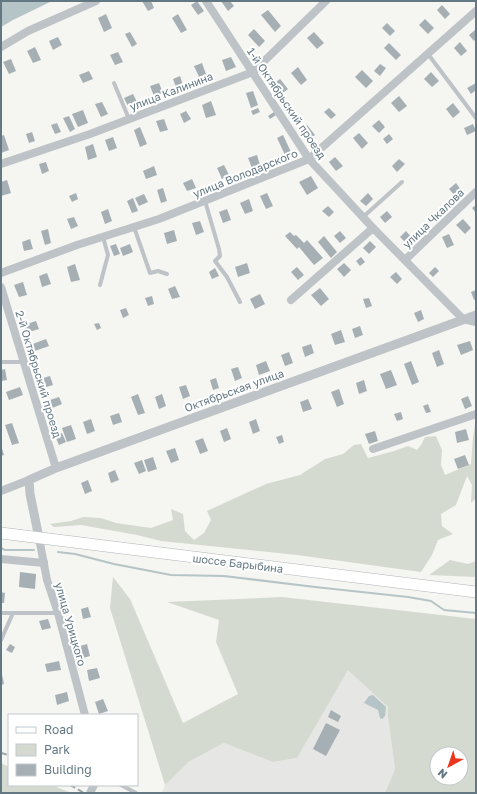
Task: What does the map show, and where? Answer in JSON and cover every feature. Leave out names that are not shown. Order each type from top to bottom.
[{"type":"main road","name":"шоссе Барыбина","points":[[1,533],[476,592]]},
{"type":"street","points":[[1,47],[28,31],[96,1]]},
{"type":"street","name":"1-й Октябрьский проезд","points":[[206,1],[309,159],[373,228],[464,319]]},
{"type":"street","name":"улица Калинина","points":[[1,164],[90,134],[253,72],[326,1]]},
{"type":"street","name":"улица Володарского","points":[[1,273],[78,245],[159,219],[309,159],[476,11]]},
{"type":"street","name":"улица Чкалова","points":[[405,260],[476,192]]},
{"type":"street","points":[[291,300],[373,228]]},
{"type":"street","name":"2-й Октябрьский проезд","points":[[1,287],[56,468]]},
{"type":"street","name":"Октябрьская улица","points":[[1,491],[56,468],[476,315]]},
{"type":"street","points":[[464,319],[476,322]]},
{"type":"street","points":[[372,449],[476,414]]},
{"type":"street","points":[[29,480],[30,494],[39,538]]},
{"type":"street","name":"улица Урицкого","points":[[39,538],[47,580],[58,613],[85,714]]},
{"type":"street","points":[[1,558],[44,563]]},
{"type":"lane","points":[[428,53],[476,118]]},
{"type":"lane","points":[[114,83],[129,119]]},
{"type":"lane","points":[[363,216],[402,182]]},
{"type":"lane","points":[[205,201],[219,249],[220,256],[215,261],[227,277],[240,302]]},
{"type":"lane","points":[[134,227],[150,273],[158,271],[167,274]]},
{"type":"lane","points":[[100,285],[108,255],[103,237]]},
{"type":"lane","points":[[1,362],[24,362]]},
{"type":"lane","points":[[1,613],[58,613]]},
{"type":"lane","points":[[1,640],[13,613]]},
{"type":"lane","points":[[123,786],[136,793]]},
{"type":"shaded area","points":[[2,1],[52,1],[1,27]]},
{"type":"shaded area","points":[[348,669],[388,707],[395,769],[385,793],[162,793],[165,785],[190,761],[224,743],[273,762],[297,758]]},
{"type":"shaded area","points":[[373,695],[386,707],[385,716],[382,719],[380,718],[378,710],[364,703],[369,696]]},
{"type":"green space","points":[[476,419],[476,498],[471,503],[472,485],[467,476],[456,505],[441,514],[442,526],[453,534],[438,540],[432,555],[421,572],[297,555],[161,541],[81,525],[54,527],[50,524],[71,521],[83,517],[101,518],[116,523],[151,528],[173,520],[171,509],[183,514],[185,531],[194,540],[204,533],[211,520],[207,511],[266,484],[300,475],[325,459],[343,454],[354,445],[361,444],[368,458],[408,446],[417,450],[425,437],[436,436],[442,450],[441,465],[445,475],[471,464]]},
{"type":"green space","points":[[450,560],[468,564],[476,561],[476,577],[429,575]]},
{"type":"green space","points":[[113,577],[130,599],[183,723],[238,694],[216,642],[219,620],[167,602],[282,597],[476,619],[476,793],[385,793],[395,769],[388,707],[348,670],[297,758],[273,762],[224,743],[190,761],[165,785],[110,608]]},
{"type":"green space","points":[[1,763],[8,766],[8,786],[54,786],[71,793],[1,793]]},
{"type":"building","points":[[142,1],[151,1],[154,8],[148,11]]},
{"type":"building","points":[[197,1],[204,11],[198,15],[191,5]]},
{"type":"building","points":[[221,1],[230,1],[234,6],[228,11]]},
{"type":"building","points":[[442,5],[450,14],[445,19],[437,10]]},
{"type":"building","points":[[268,10],[281,26],[275,32],[261,15]]},
{"type":"building","points":[[106,14],[112,28],[104,32],[98,18]]},
{"type":"building","points":[[178,14],[187,30],[181,33],[172,18]]},
{"type":"building","points":[[425,19],[434,28],[428,34],[419,25]]},
{"type":"building","points":[[387,23],[395,31],[390,36],[382,28]]},
{"type":"building","points":[[254,29],[265,41],[259,47],[248,35]]},
{"type":"building","points":[[475,30],[476,39],[474,41],[469,35]]},
{"type":"building","points":[[130,32],[137,44],[132,47],[125,34]]},
{"type":"building","points":[[314,32],[324,43],[317,49],[307,38]]},
{"type":"building","points":[[58,37],[62,45],[53,50],[49,41]]},
{"type":"building","points":[[460,42],[467,51],[461,56],[454,48]]},
{"type":"building","points":[[389,43],[401,55],[396,60],[384,48]]},
{"type":"building","points":[[35,47],[41,60],[33,63],[27,51]]},
{"type":"building","points":[[118,52],[123,62],[115,65],[110,55]]},
{"type":"building","points":[[231,57],[236,67],[226,71],[222,60]]},
{"type":"building","points":[[11,59],[16,71],[9,74],[3,62]]},
{"type":"building","points":[[202,63],[207,77],[200,79],[194,66]]},
{"type":"building","points":[[380,64],[386,68],[380,76],[374,71]]},
{"type":"building","points":[[298,67],[307,80],[301,85],[291,73]]},
{"type":"building","points":[[362,70],[373,81],[366,88],[355,77]]},
{"type":"building","points":[[89,71],[93,79],[83,83],[79,75]]},
{"type":"building","points":[[431,72],[439,81],[432,87],[424,79]]},
{"type":"building","points":[[180,76],[183,85],[176,87],[173,79]]},
{"type":"building","points":[[280,79],[288,89],[279,96],[271,86]]},
{"type":"building","points":[[159,83],[163,93],[154,96],[150,86]]},
{"type":"building","points":[[476,83],[476,90],[471,94],[467,88]]},
{"type":"building","points":[[253,91],[258,105],[251,108],[246,93]]},
{"type":"building","points":[[133,94],[137,102],[128,106],[124,98]]},
{"type":"building","points":[[399,96],[407,106],[399,112],[391,103]]},
{"type":"building","points":[[211,101],[216,115],[206,118],[202,105]]},
{"type":"building","points":[[102,102],[108,114],[101,117],[95,104]]},
{"type":"building","points":[[453,103],[460,112],[453,118],[446,109]]},
{"type":"building","points":[[258,108],[260,112],[253,115],[251,111]]},
{"type":"building","points":[[329,108],[336,115],[331,119],[324,112]]},
{"type":"building","points":[[83,110],[88,123],[78,127],[72,114]]},
{"type":"building","points":[[186,111],[191,119],[184,123],[180,114]]},
{"type":"building","points":[[274,112],[276,115],[270,119],[268,116]]},
{"type":"building","points":[[69,116],[75,129],[70,132],[63,118]]},
{"type":"building","points":[[164,119],[168,130],[160,132],[156,121]]},
{"type":"building","points":[[379,120],[385,127],[379,133],[372,126]]},
{"type":"building","points":[[57,123],[61,132],[55,134],[51,125]]},
{"type":"building","points":[[473,124],[476,131],[467,135],[464,128]]},
{"type":"building","points":[[307,125],[315,135],[309,139],[302,129]]},
{"type":"building","points":[[140,127],[147,144],[140,147],[134,130]]},
{"type":"building","points":[[32,132],[35,141],[29,143],[26,134]]},
{"type":"building","points":[[359,133],[368,143],[362,149],[353,138]]},
{"type":"building","points":[[389,134],[393,139],[387,144],[383,139]]},
{"type":"building","points":[[4,135],[9,150],[1,153],[1,136]]},
{"type":"building","points":[[283,135],[291,152],[285,155],[277,138]]},
{"type":"building","points":[[113,137],[117,148],[109,151],[105,140]]},
{"type":"building","points":[[93,144],[97,157],[88,160],[85,147]]},
{"type":"building","points":[[257,155],[260,165],[252,168],[248,158]]},
{"type":"building","points":[[335,157],[343,166],[336,171],[329,162]]},
{"type":"building","points":[[399,159],[405,164],[397,172],[392,166]]},
{"type":"building","points":[[46,162],[49,171],[42,174],[39,164]]},
{"type":"building","points":[[224,165],[229,175],[222,179],[217,168]]},
{"type":"building","points":[[154,166],[157,175],[146,179],[143,171]]},
{"type":"building","points":[[311,176],[318,188],[307,195],[299,182]]},
{"type":"building","points":[[192,179],[196,188],[187,191],[183,183]]},
{"type":"building","points":[[7,180],[11,193],[1,196],[1,182]]},
{"type":"building","points":[[456,183],[463,193],[457,198],[449,189]]},
{"type":"building","points":[[163,188],[167,201],[161,203],[157,190]]},
{"type":"building","points":[[76,193],[78,199],[72,202],[69,196]]},
{"type":"building","points":[[267,193],[273,206],[266,209],[260,196]]},
{"type":"building","points":[[368,193],[373,199],[366,206],[360,201]]},
{"type":"building","points":[[144,194],[148,202],[139,206],[135,198]]},
{"type":"building","points":[[133,198],[138,211],[132,213],[127,201]]},
{"type":"building","points":[[249,199],[253,211],[245,214],[240,203]]},
{"type":"building","points":[[476,205],[476,213],[472,208]]},
{"type":"building","points":[[328,206],[334,212],[329,217],[322,211]]},
{"type":"building","points":[[108,209],[112,221],[105,224],[101,212]]},
{"type":"building","points":[[227,209],[231,220],[223,223],[219,212]]},
{"type":"building","points":[[387,211],[392,217],[385,223],[380,217]]},
{"type":"building","points":[[74,217],[78,226],[71,229],[67,219]]},
{"type":"building","points":[[463,219],[471,228],[465,234],[456,225]]},
{"type":"building","points":[[200,221],[204,232],[196,235],[192,223]]},
{"type":"building","points":[[48,229],[51,243],[45,245],[41,231]]},
{"type":"building","points":[[174,230],[177,241],[167,244],[164,233]]},
{"type":"building","points":[[340,231],[346,238],[340,243],[334,236]]},
{"type":"building","points":[[406,231],[413,239],[407,244],[400,237]]},
{"type":"building","points":[[290,232],[294,236],[296,235],[304,243],[307,240],[323,258],[314,265],[299,247],[297,249],[285,236]]},
{"type":"building","points":[[449,234],[454,245],[447,248],[442,237]]},
{"type":"building","points":[[324,236],[337,252],[331,258],[318,242]]},
{"type":"building","points":[[30,239],[33,249],[24,251],[22,242]]},
{"type":"building","points":[[370,241],[376,247],[369,254],[363,248]]},
{"type":"building","points":[[116,244],[120,254],[114,256],[110,246]]},
{"type":"building","points":[[130,244],[133,252],[123,256],[120,248]]},
{"type":"building","points":[[361,257],[365,262],[360,266],[356,261]]},
{"type":"building","points":[[247,263],[250,273],[238,277],[235,267]]},
{"type":"building","points":[[344,263],[351,270],[344,277],[337,269]]},
{"type":"building","points":[[75,264],[80,280],[71,282],[67,267]]},
{"type":"building","points":[[297,267],[304,275],[298,280],[291,272]]},
{"type":"building","points":[[435,267],[439,271],[433,277],[429,273]]},
{"type":"building","points":[[215,268],[219,276],[212,279],[209,272]]},
{"type":"building","points":[[396,272],[402,279],[397,284],[390,277]]},
{"type":"building","points":[[47,273],[51,284],[42,287],[39,276]]},
{"type":"building","points":[[23,282],[27,295],[19,297],[14,285]]},
{"type":"building","points":[[175,286],[180,297],[172,299],[168,289]]},
{"type":"building","points":[[320,288],[329,299],[321,306],[311,295]]},
{"type":"building","points":[[476,290],[476,299],[474,300],[471,292]]},
{"type":"building","points":[[260,294],[265,304],[255,309],[250,299]]},
{"type":"building","points":[[152,296],[154,304],[148,306],[145,298]]},
{"type":"building","points":[[369,298],[372,306],[366,308],[363,299]]},
{"type":"building","points":[[126,308],[129,315],[123,318],[120,310]]},
{"type":"building","points":[[421,310],[424,319],[418,322],[414,313]]},
{"type":"building","points":[[36,321],[39,329],[26,333],[24,325]]},
{"type":"building","points":[[99,323],[101,328],[97,330],[94,324]]},
{"type":"building","points":[[360,326],[363,335],[355,338],[352,329]]},
{"type":"building","points":[[341,330],[345,342],[335,345],[331,334]]},
{"type":"building","points":[[46,339],[49,346],[32,352],[30,345]]},
{"type":"building","points":[[470,341],[473,350],[461,355],[457,345]]},
{"type":"building","points":[[311,344],[314,353],[305,357],[302,347]]},
{"type":"building","points":[[439,350],[444,364],[437,367],[432,353]]},
{"type":"building","points":[[289,352],[293,363],[285,366],[281,355]]},
{"type":"building","points":[[266,361],[270,371],[259,375],[256,365]]},
{"type":"building","points":[[411,361],[419,382],[412,385],[404,364]]},
{"type":"building","points":[[238,367],[242,378],[235,381],[231,369]]},
{"type":"building","points":[[5,369],[7,380],[1,381],[1,370]]},
{"type":"building","points":[[391,370],[397,385],[386,389],[380,374]]},
{"type":"building","points":[[50,376],[53,385],[43,388],[40,379]]},
{"type":"building","points":[[216,378],[219,388],[213,390],[210,380]]},
{"type":"building","points":[[364,380],[367,391],[359,394],[356,383]]},
{"type":"building","points":[[186,385],[190,396],[183,399],[179,387]]},
{"type":"building","points":[[20,387],[23,395],[9,400],[6,392]]},
{"type":"building","points":[[339,389],[344,404],[337,407],[331,392]]},
{"type":"building","points":[[138,394],[145,413],[138,415],[131,397]]},
{"type":"building","points":[[162,394],[166,406],[159,409],[155,397]]},
{"type":"building","points":[[468,396],[472,406],[465,409],[461,399]]},
{"type":"building","points":[[59,397],[62,404],[50,409],[47,401]]},
{"type":"building","points":[[308,399],[312,409],[303,412],[300,402]]},
{"type":"building","points":[[428,404],[431,412],[426,413],[423,406]]},
{"type":"building","points":[[401,412],[403,419],[397,421],[394,414]]},
{"type":"building","points":[[119,413],[122,422],[113,425],[110,416]]},
{"type":"building","points":[[91,419],[95,431],[87,434],[83,422]]},
{"type":"building","points":[[256,419],[260,431],[253,434],[249,422]]},
{"type":"building","points":[[12,423],[19,443],[12,445],[5,425]]},
{"type":"building","points":[[71,425],[76,439],[67,442],[62,428]]},
{"type":"building","points":[[227,428],[231,439],[224,442],[220,431]]},
{"type":"building","points":[[466,429],[469,440],[457,443],[455,432]]},
{"type":"building","points":[[375,431],[378,441],[369,444],[365,434]]},
{"type":"building","points":[[62,433],[66,442],[59,445],[55,436]]},
{"type":"building","points":[[282,435],[284,442],[279,444],[276,437]]},
{"type":"building","points":[[203,438],[208,451],[200,454],[195,441]]},
{"type":"building","points":[[1,445],[4,455],[1,456]]},
{"type":"building","points":[[175,448],[179,460],[171,463],[166,451]]},
{"type":"building","points":[[465,455],[469,465],[458,469],[454,459]]},
{"type":"building","points":[[153,457],[157,469],[148,472],[144,460]]},
{"type":"building","points":[[142,460],[146,471],[139,474],[134,463]]},
{"type":"building","points":[[115,470],[119,480],[111,483],[108,473]]},
{"type":"building","points":[[88,480],[92,491],[85,494],[81,483]]},
{"type":"building","points":[[20,572],[36,574],[35,589],[19,587]]},
{"type":"building","points":[[1,592],[5,593],[4,603],[1,603]]},
{"type":"building","points":[[88,607],[91,617],[83,619],[81,609]]},
{"type":"building","points":[[48,619],[51,628],[42,630],[39,621]]},
{"type":"building","points":[[10,644],[15,647],[12,653],[6,650]]},
{"type":"building","points":[[87,644],[90,656],[83,658],[80,646]]},
{"type":"building","points":[[59,661],[61,670],[47,672],[45,664]]},
{"type":"building","points":[[97,668],[100,678],[89,681],[87,670]]},
{"type":"building","points":[[1,674],[4,684],[1,685]]},
{"type":"building","points":[[67,692],[69,701],[57,705],[55,695]]},
{"type":"building","points":[[103,699],[108,711],[99,714],[95,702]]},
{"type":"building","points":[[331,710],[341,716],[338,722],[328,717]]},
{"type":"building","points":[[326,723],[340,730],[326,756],[313,749]]},
{"type":"waterway","points":[[1,548],[5,550],[34,550]]},
{"type":"waterway","points":[[58,552],[75,554],[114,564],[171,575],[224,576],[408,597],[431,601],[444,610],[476,613]]},
{"type":"railway","points":[[1,753],[8,755]]},
{"type":"railway","points":[[72,786],[84,793]]}]
